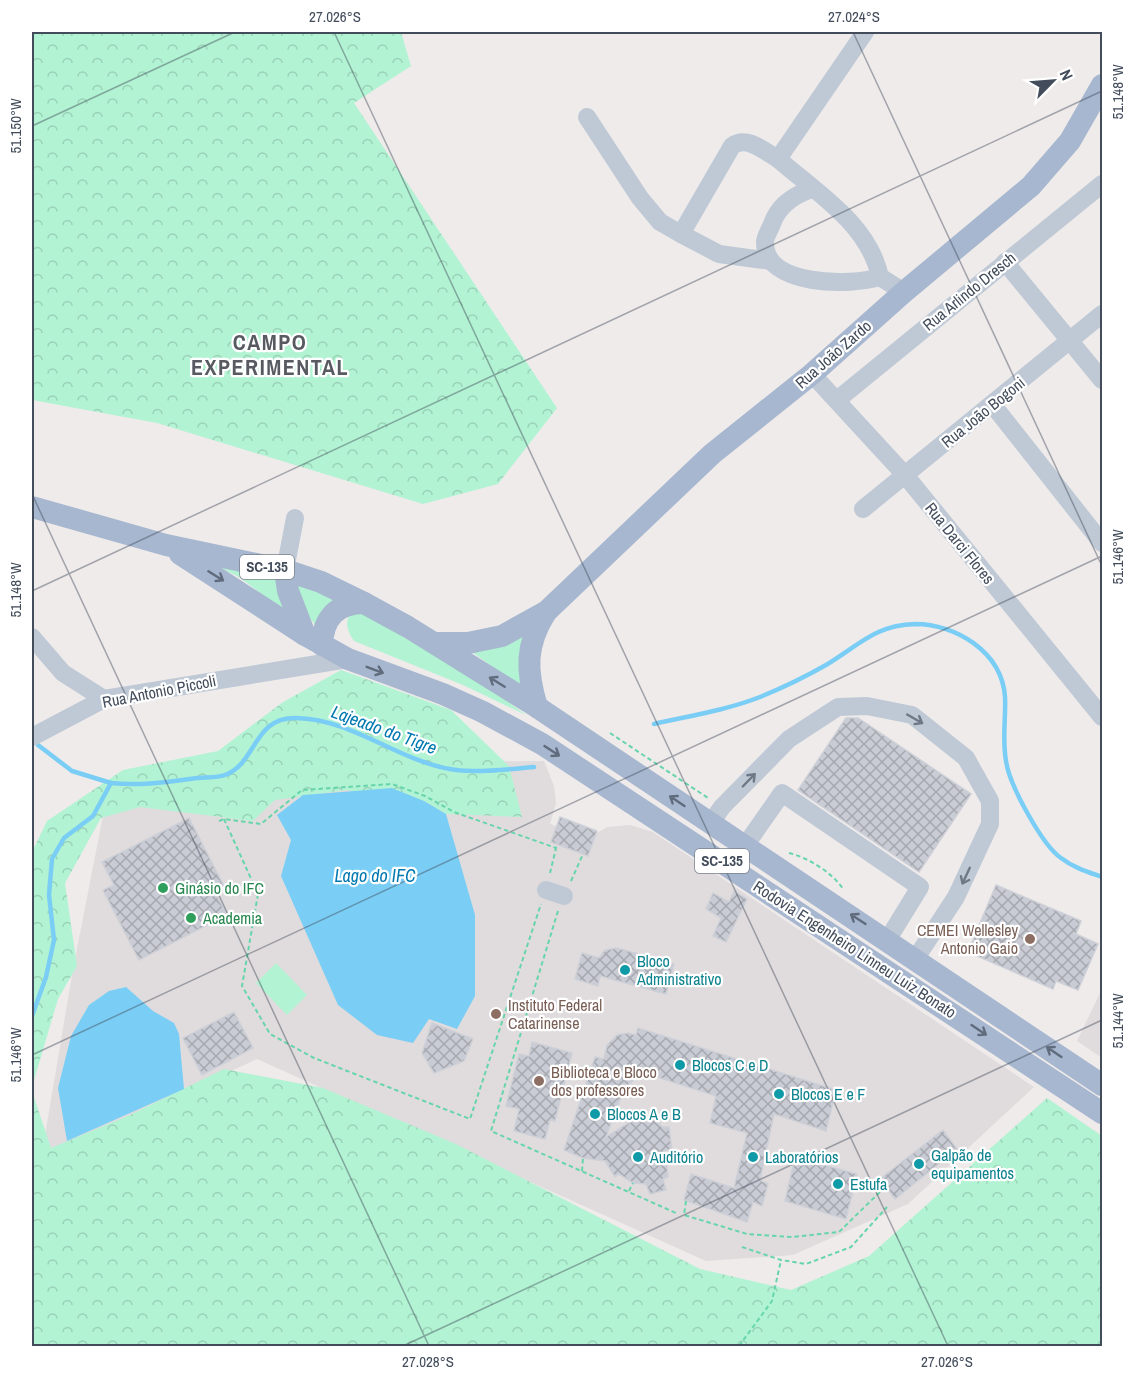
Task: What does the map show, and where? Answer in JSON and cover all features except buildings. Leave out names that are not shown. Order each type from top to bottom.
[{"type":"main road","name":"Rua João Zardo","points":[[537,707],[529,680],[529,652],[538,625],[547,611],[712,454],[812,374],[903,292],[1030,186],[1070,141],[1102,85]]},
{"type":"main road","name":"Rodovia Engenheiro Linneu Luiz Bonato","points":[[32,507],[166,545],[285,570],[321,582],[364,603],[716,816],[745,846],[888,939],[1102,1085]]},
{"type":"main road","name":"Rodovia Engenheiro Linneu Luiz Bonato","points":[[166,545],[314,640],[348,659],[443,694],[483,712],[542,744],[1102,1113]]},
{"type":"main road","points":[[285,570],[288,591],[314,640],[323,631],[328,618],[337,608],[350,603],[364,603]]},
{"type":"main road","name":"Rua João Zardo","points":[[433,643],[468,643],[502,636],[547,611]]},
{"type":"street","points":[[778,159],[865,32]]},
{"type":"street","points":[[587,117],[640,198],[660,222],[681,234],[719,254],[771,261],[780,268],[818,282],[846,284],[880,277],[903,292]]},
{"type":"street","points":[[681,234],[732,146],[738,141],[746,141],[778,159],[865,238],[877,261],[880,277]]},
{"type":"street","name":"Rua Arlindo Dresch","points":[[837,400],[1102,184]]},
{"type":"street","points":[[771,261],[765,242],[775,214],[796,195],[812,189]]},
{"type":"street","points":[[1005,262],[1102,380]]},
{"type":"street","name":"Rua João Bogoni","points":[[863,509],[1102,314]]},
{"type":"street","name":"Rua Darci Flores","points":[[812,374],[905,475],[1102,717]]},
{"type":"street","points":[[992,404],[1102,543]]},
{"type":"street","points":[[285,570],[295,518]]},
{"type":"street","points":[[32,637],[63,673],[104,699]]},
{"type":"street","points":[[258,673],[314,640]]},
{"type":"street","points":[[258,673],[348,659]]},
{"type":"street","name":"Rua Antonio Piccoli","points":[[32,736],[104,699],[258,673]]},
{"type":"street","points":[[716,816],[789,739],[838,707],[867,706],[912,715],[966,758],[990,801],[990,824],[956,897],[916,958]]},
{"type":"street","points":[[745,846],[782,794],[920,887],[888,939]]},
{"type":"street","points":[[546,890],[564,895]]},
{"type":"path","points":[[604,731],[615,734],[716,816]]},
{"type":"path","points":[[219,821],[224,819],[261,824],[302,790],[392,784],[425,796],[454,812],[557,847],[546,890],[470,1119],[314,1058],[270,1034],[242,986],[258,894],[224,819]]},
{"type":"path","points":[[583,854],[564,895],[491,1131],[676,1213]]},
{"type":"path","points":[[582,1171],[583,1158]]},
{"type":"path","points":[[628,1192],[633,1183]]},
{"type":"path","points":[[686,1201],[684,1215],[747,1234],[792,1237],[839,1232],[885,1186]]},
{"type":"path","points":[[742,1247],[781,1260],[806,1264],[851,1247],[887,1208]]},
{"type":"path","points":[[739,1347],[772,1301],[781,1260]]},
{"type":"shaded area","name":"Instituto Federal Catarinense","points":[[544,761],[554,786],[556,803],[550,824],[590,837],[607,827],[630,825],[653,832],[1034,1087],[908,1204],[793,1255],[706,1261],[257,1059],[41,1159],[73,969],[107,795],[320,762]]},
{"type":"shaded area","points":[[1102,989],[1102,1058],[1077,1041]]},
{"type":"green space","points":[[32,32],[401,32],[411,66],[354,103],[557,408],[498,484],[423,504],[157,423],[32,400]]},
{"type":"green space","points":[[211,563],[280,574],[283,610],[239,577]]},
{"type":"green space","points":[[295,577],[342,594],[320,631],[302,608]]},
{"type":"green space","points":[[356,609],[484,684],[526,715],[463,685],[354,641],[347,624],[349,616]]},
{"type":"green space","points":[[526,635],[525,690],[465,647]]},
{"type":"green space","points":[[341,670],[451,710],[509,766],[522,817],[446,814],[424,801],[346,790],[275,800],[253,821],[140,807],[101,818],[65,883],[77,966],[58,999],[32,1087],[32,852],[47,821],[123,770],[218,751],[283,702]]},
{"type":"green space","points":[[276,963],[307,995],[287,1015],[256,983]]},
{"type":"green space","points":[[224,1069],[323,1088],[456,1144],[700,1269],[791,1290],[869,1256],[1047,1098],[1102,1136],[1102,1346],[32,1346],[32,1091],[51,1148],[128,1116]]},
{"type":"water","name":"Lago do IFC","points":[[392,788],[424,801],[446,814],[475,915],[475,996],[457,1029],[429,1019],[413,1043],[377,1035],[338,1005],[281,876],[291,840],[277,815],[303,795]]},
{"type":"water","points":[[126,987],[153,1011],[174,1023],[179,1034],[184,1089],[67,1141],[58,1088],[71,1036],[89,1005],[109,991]]},
{"type":"waterway","name":"Lajeado do Tigre","points":[[654,724],[721,709],[760,697],[810,674],[867,638],[889,628],[915,624],[946,629],[961,635],[986,654],[1002,681],[1005,697],[1004,745],[1008,771],[1036,828],[1061,858],[1076,867],[1102,877]]},
{"type":"waterway","name":"Lajeado do Tigre","points":[[32,1016],[46,977],[54,940],[49,895],[52,859],[64,838],[93,816],[111,783],[154,783],[225,775],[244,761],[263,732],[271,725],[282,720],[296,718],[317,720],[338,726],[435,766],[476,771],[534,767]]},
{"type":"waterway","points":[[38,745],[72,771],[111,783]]},
{"type":"place","name":"Ginásio do IFC","points":[[163,888]]},
{"type":"place","name":"Academia","points":[[191,918]]},
{"type":"place","name":"CEMEI Wellesley Antonio Gaio","points":[[1030,939]]},
{"type":"place","name":"Bloco Administrativo","points":[[625,970]]},
{"type":"place","name":"Instituto Federal Catarinense","points":[[496,1014]]},
{"type":"place","name":"Blocos C e D","points":[[680,1065]]},
{"type":"place","name":"Biblioteca e Bloco dos professores","points":[[539,1081]]},
{"type":"place","name":"Blocos E e F","points":[[779,1094]]},
{"type":"place","name":"Blocos A e B","points":[[595,1114]]},
{"type":"place","name":"Auditório","points":[[638,1157]]},
{"type":"place","name":"Laboratórios","points":[[753,1157]]},
{"type":"place","name":"Galpão de equipamentos","points":[[919,1164]]},
{"type":"place","name":"Estufa","points":[[838,1184]]},
{"type":"district","name":"CAMPO EXPERIMENTAL","points":[[270,354]]}]
